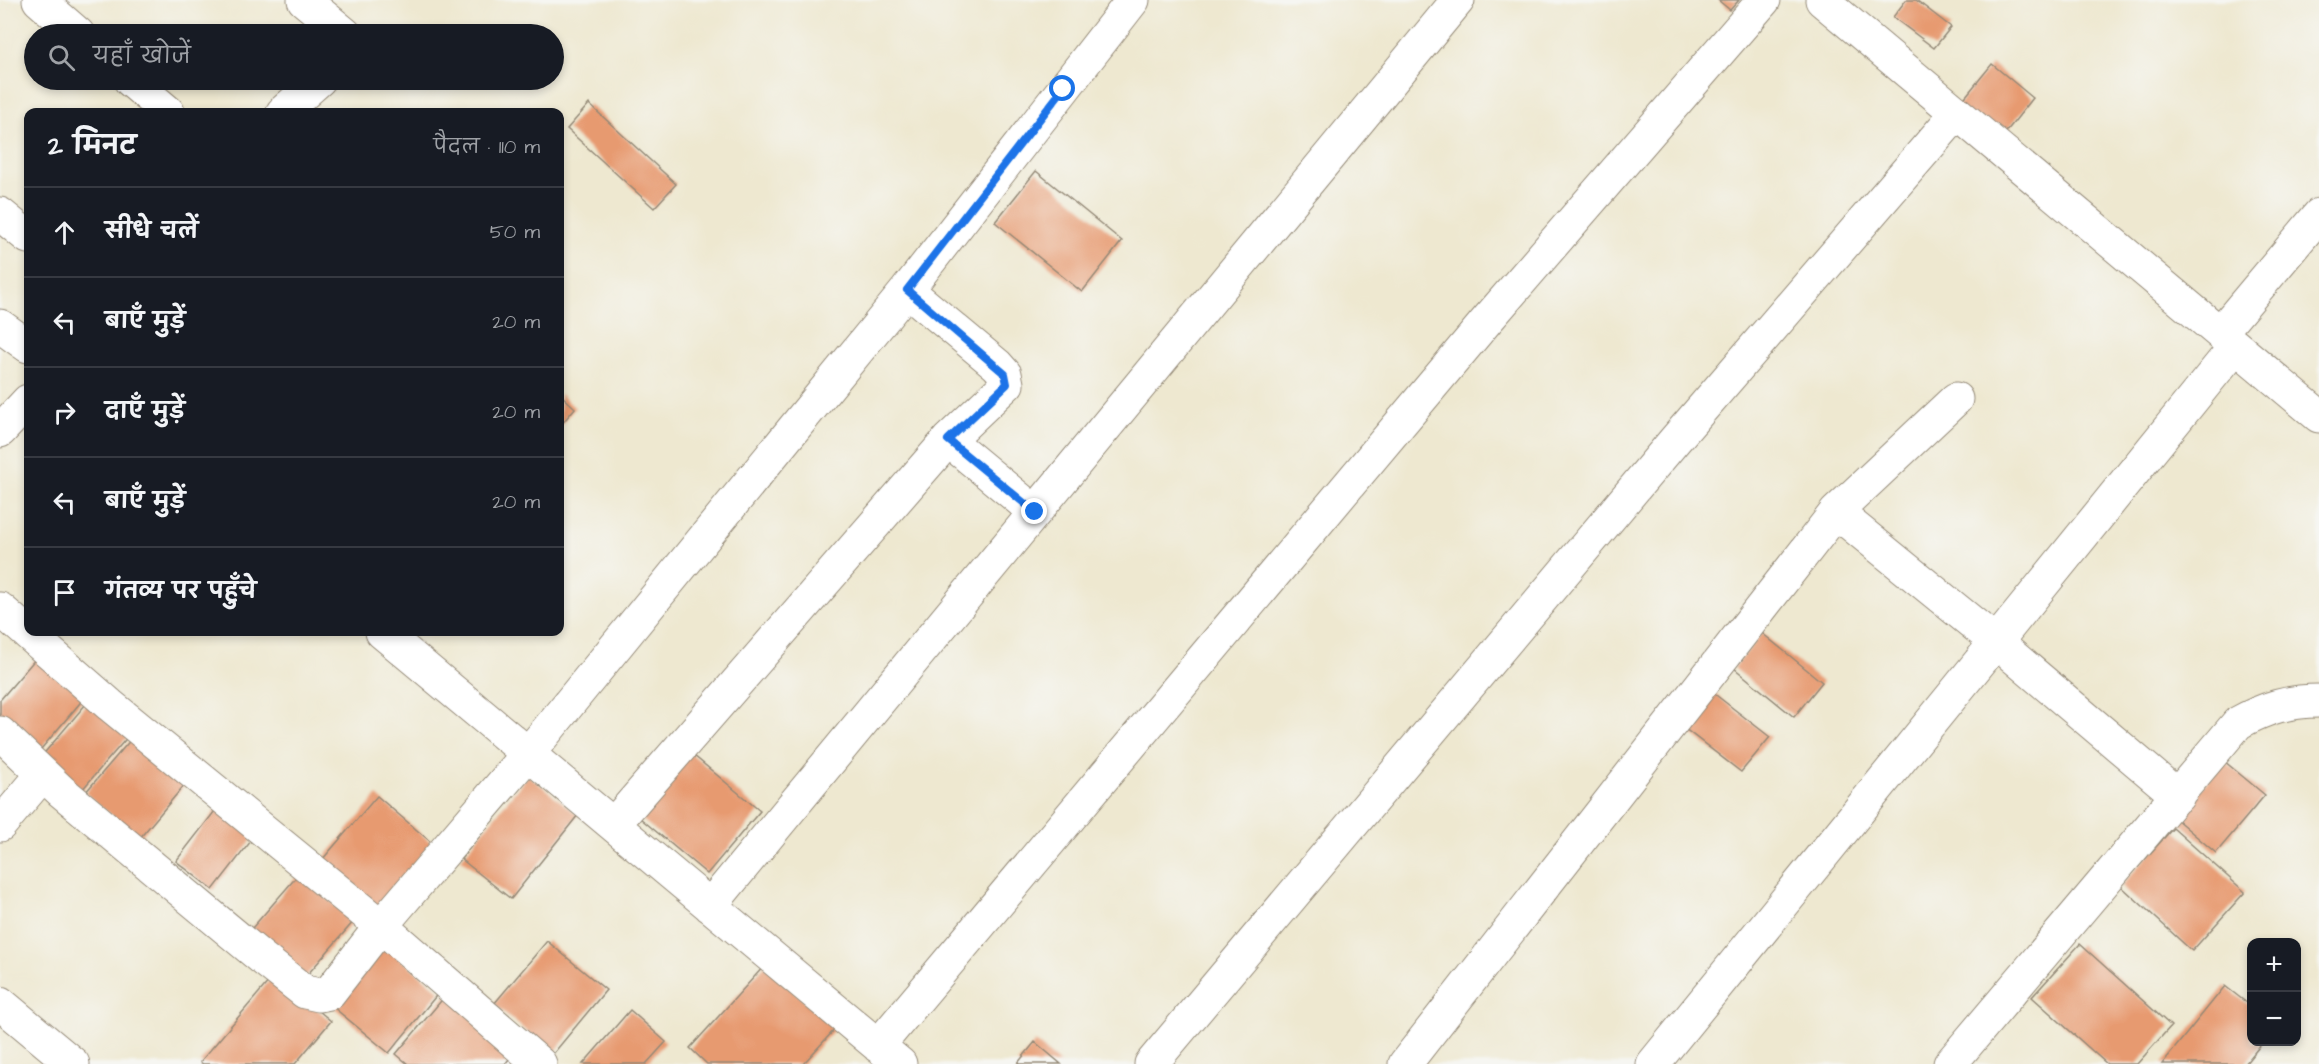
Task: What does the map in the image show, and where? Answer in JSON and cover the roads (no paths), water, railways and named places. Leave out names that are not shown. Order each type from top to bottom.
[{"type":"street","points":[[39,0],[67,24]]},
{"type":"street","points":[[304,0],[333,24]]},
{"type":"street","points":[[0,733],[43,774],[305,992],[319,995],[329,993],[381,926],[527,755],[907,290],[1133,0]]},
{"type":"street","points":[[710,906],[1458,0]]},
{"type":"street","points":[[387,636],[889,1055],[1480,328],[1764,0]]},
{"type":"street","points":[[1822,0],[2319,416]]},
{"type":"street","points":[[142,90],[163,108]]},
{"type":"street","points":[[288,108],[308,90]]},
{"type":"street","points":[[1151,1064],[1675,440],[1956,113]]},
{"type":"street","points":[[0,214],[24,234]]},
{"type":"street","points":[[1653,1064],[1996,642],[2228,340],[2319,215]]},
{"type":"street","points":[[614,824],[948,440],[1007,384],[1005,374],[907,290]]},
{"type":"street","points":[[0,326],[24,343]]},
{"type":"street","points":[[1404,1064],[1836,512],[1956,399]]},
{"type":"street","points":[[0,431],[24,404]]},
{"type":"street","points":[[948,440],[1035,512]]},
{"type":"street","points":[[1836,512],[1996,642],[2178,796]]},
{"type":"street","points":[[0,609],[24,630]]},
{"type":"street","points":[[31,636],[110,705],[381,926],[540,1064]]},
{"type":"street","points":[[1950,1064],[2238,723],[2262,709],[2283,703],[2319,701]]},
{"type":"street","points":[[0,825],[43,774]]},
{"type":"street","points":[[0,1003],[73,1064]]}]
